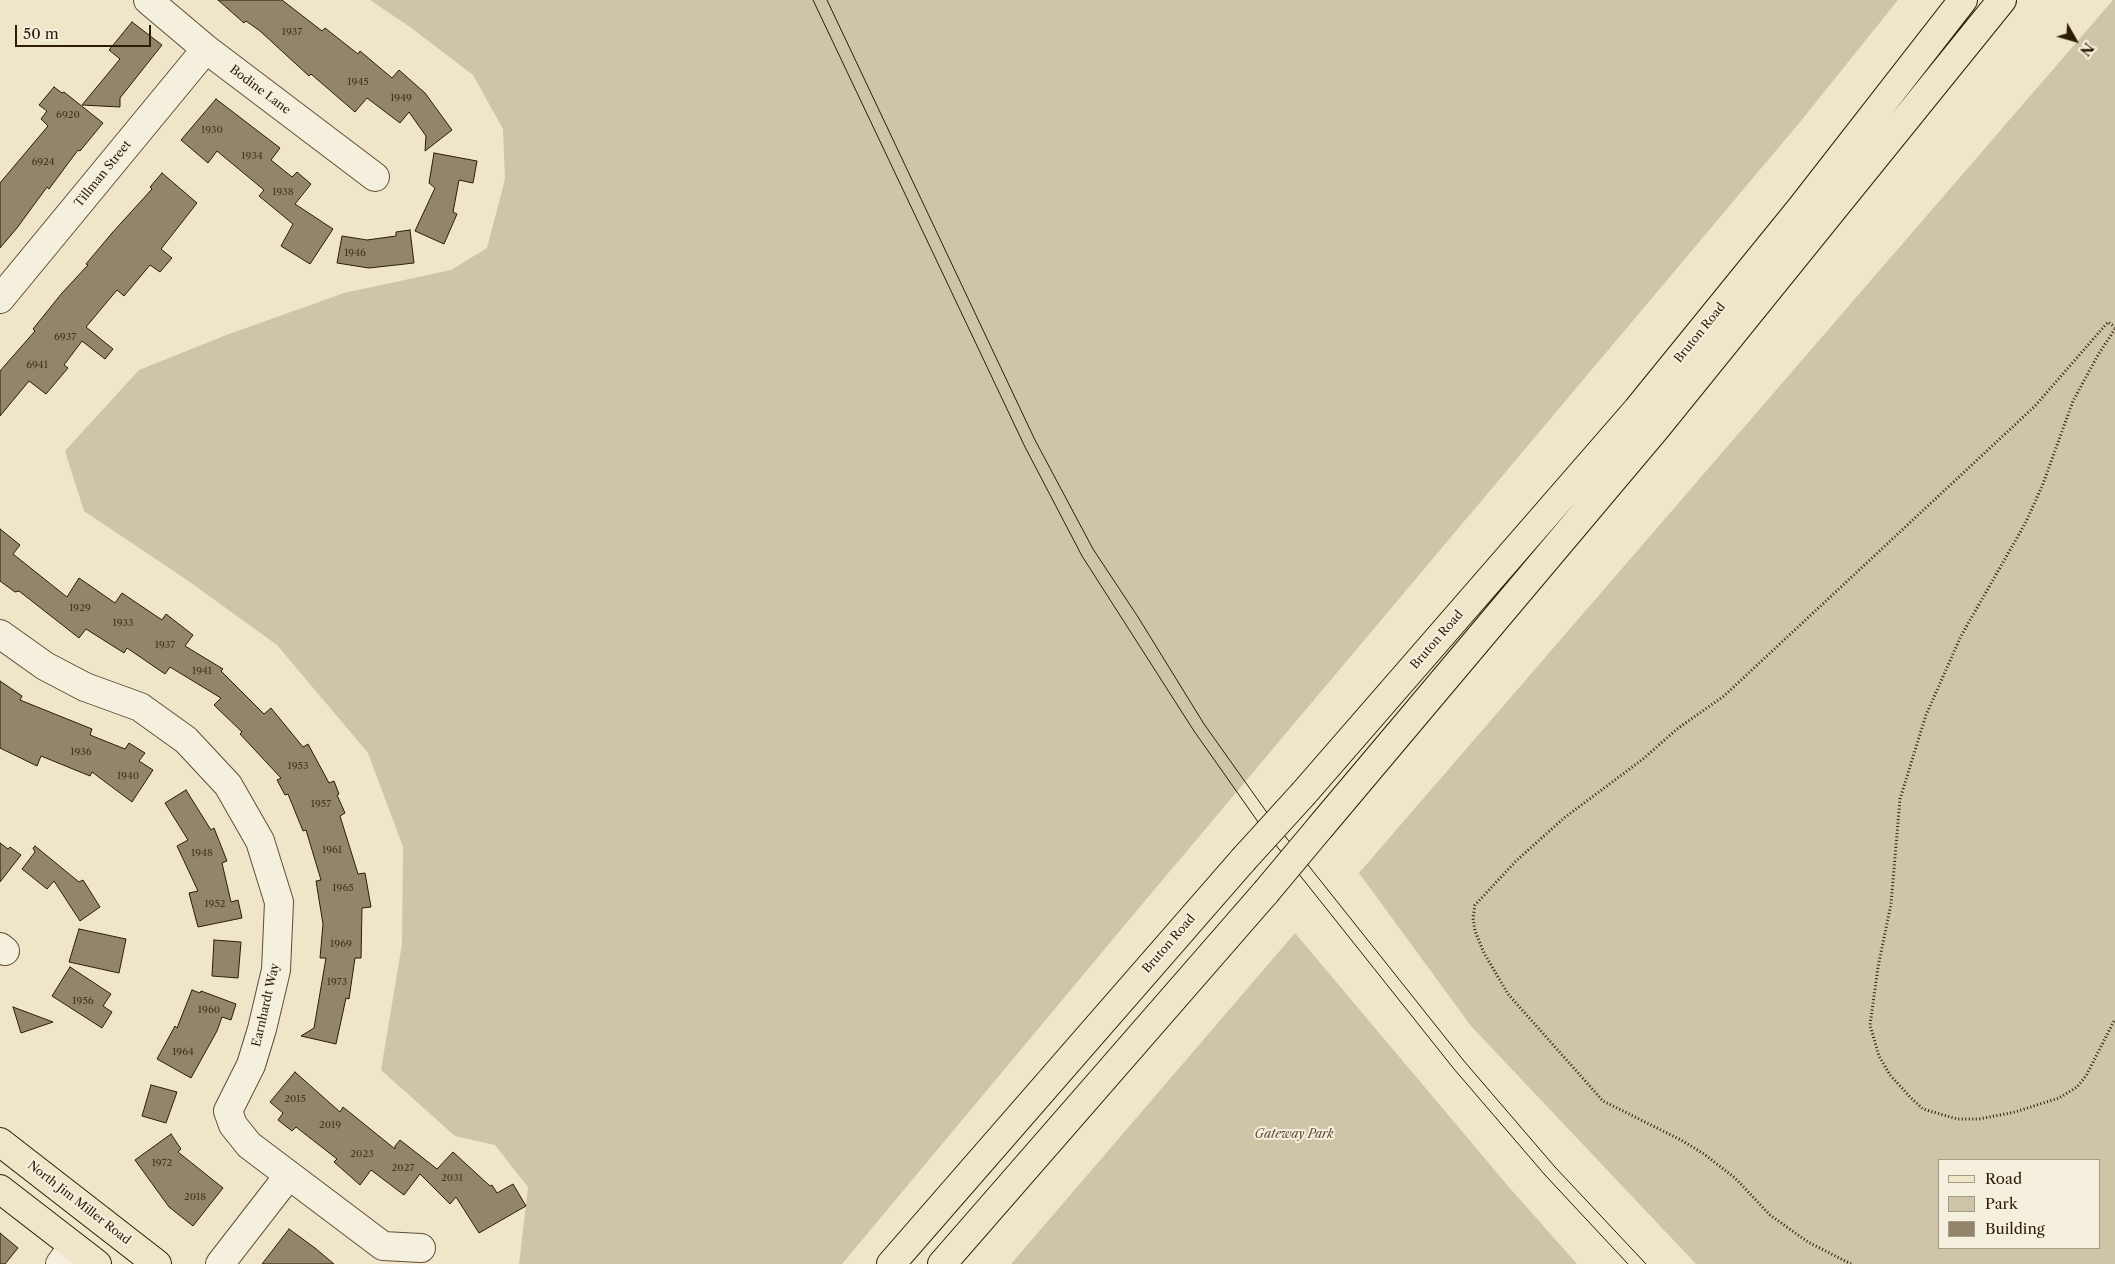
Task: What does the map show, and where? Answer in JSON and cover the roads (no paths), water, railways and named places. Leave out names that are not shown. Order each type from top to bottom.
[{"type":"main road","name":"Bruton Road","points":[[942,1264],[1266,892],[1656,427],[1812,215],[1963,0]]},
{"type":"main road","name":"Bruton Road","points":[[891,1264],[1637,410],[2002,0]]},
{"type":"main road","name":"North Jim Miller Road","points":[[0,1143],[158,1264]]},
{"type":"main road","points":[[0,1189],[66,1255],[97,1264]]},
{"type":"street","name":"Bodine Lane","points":[[148,0],[206,48],[375,177]]},
{"type":"street","name":"Tillman Street","points":[[0,299],[206,48]]},
{"type":"street","name":"Earnhardt Way","points":[[0,634],[45,666],[85,687],[140,707],[186,740],[228,786],[260,841],[279,902],[276,970],[251,1065],[228,1111],[233,1125],[249,1145],[383,1246],[421,1248]]},
{"type":"street","points":[[220,1264],[289,1175]]},
{"type":"tram line","points":[[813,0],[1025,447],[1082,556],[1194,731],[1263,829],[1454,1069],[1545,1175],[1628,1264]]},
{"type":"tram line","points":[[827,0],[1035,440],[1093,549],[1138,617],[1204,724],[1273,821],[1464,1061],[1555,1167],[1646,1264]]},
{"type":"park label","name":"Gateway Park","points":[[1294,1135]]}]
